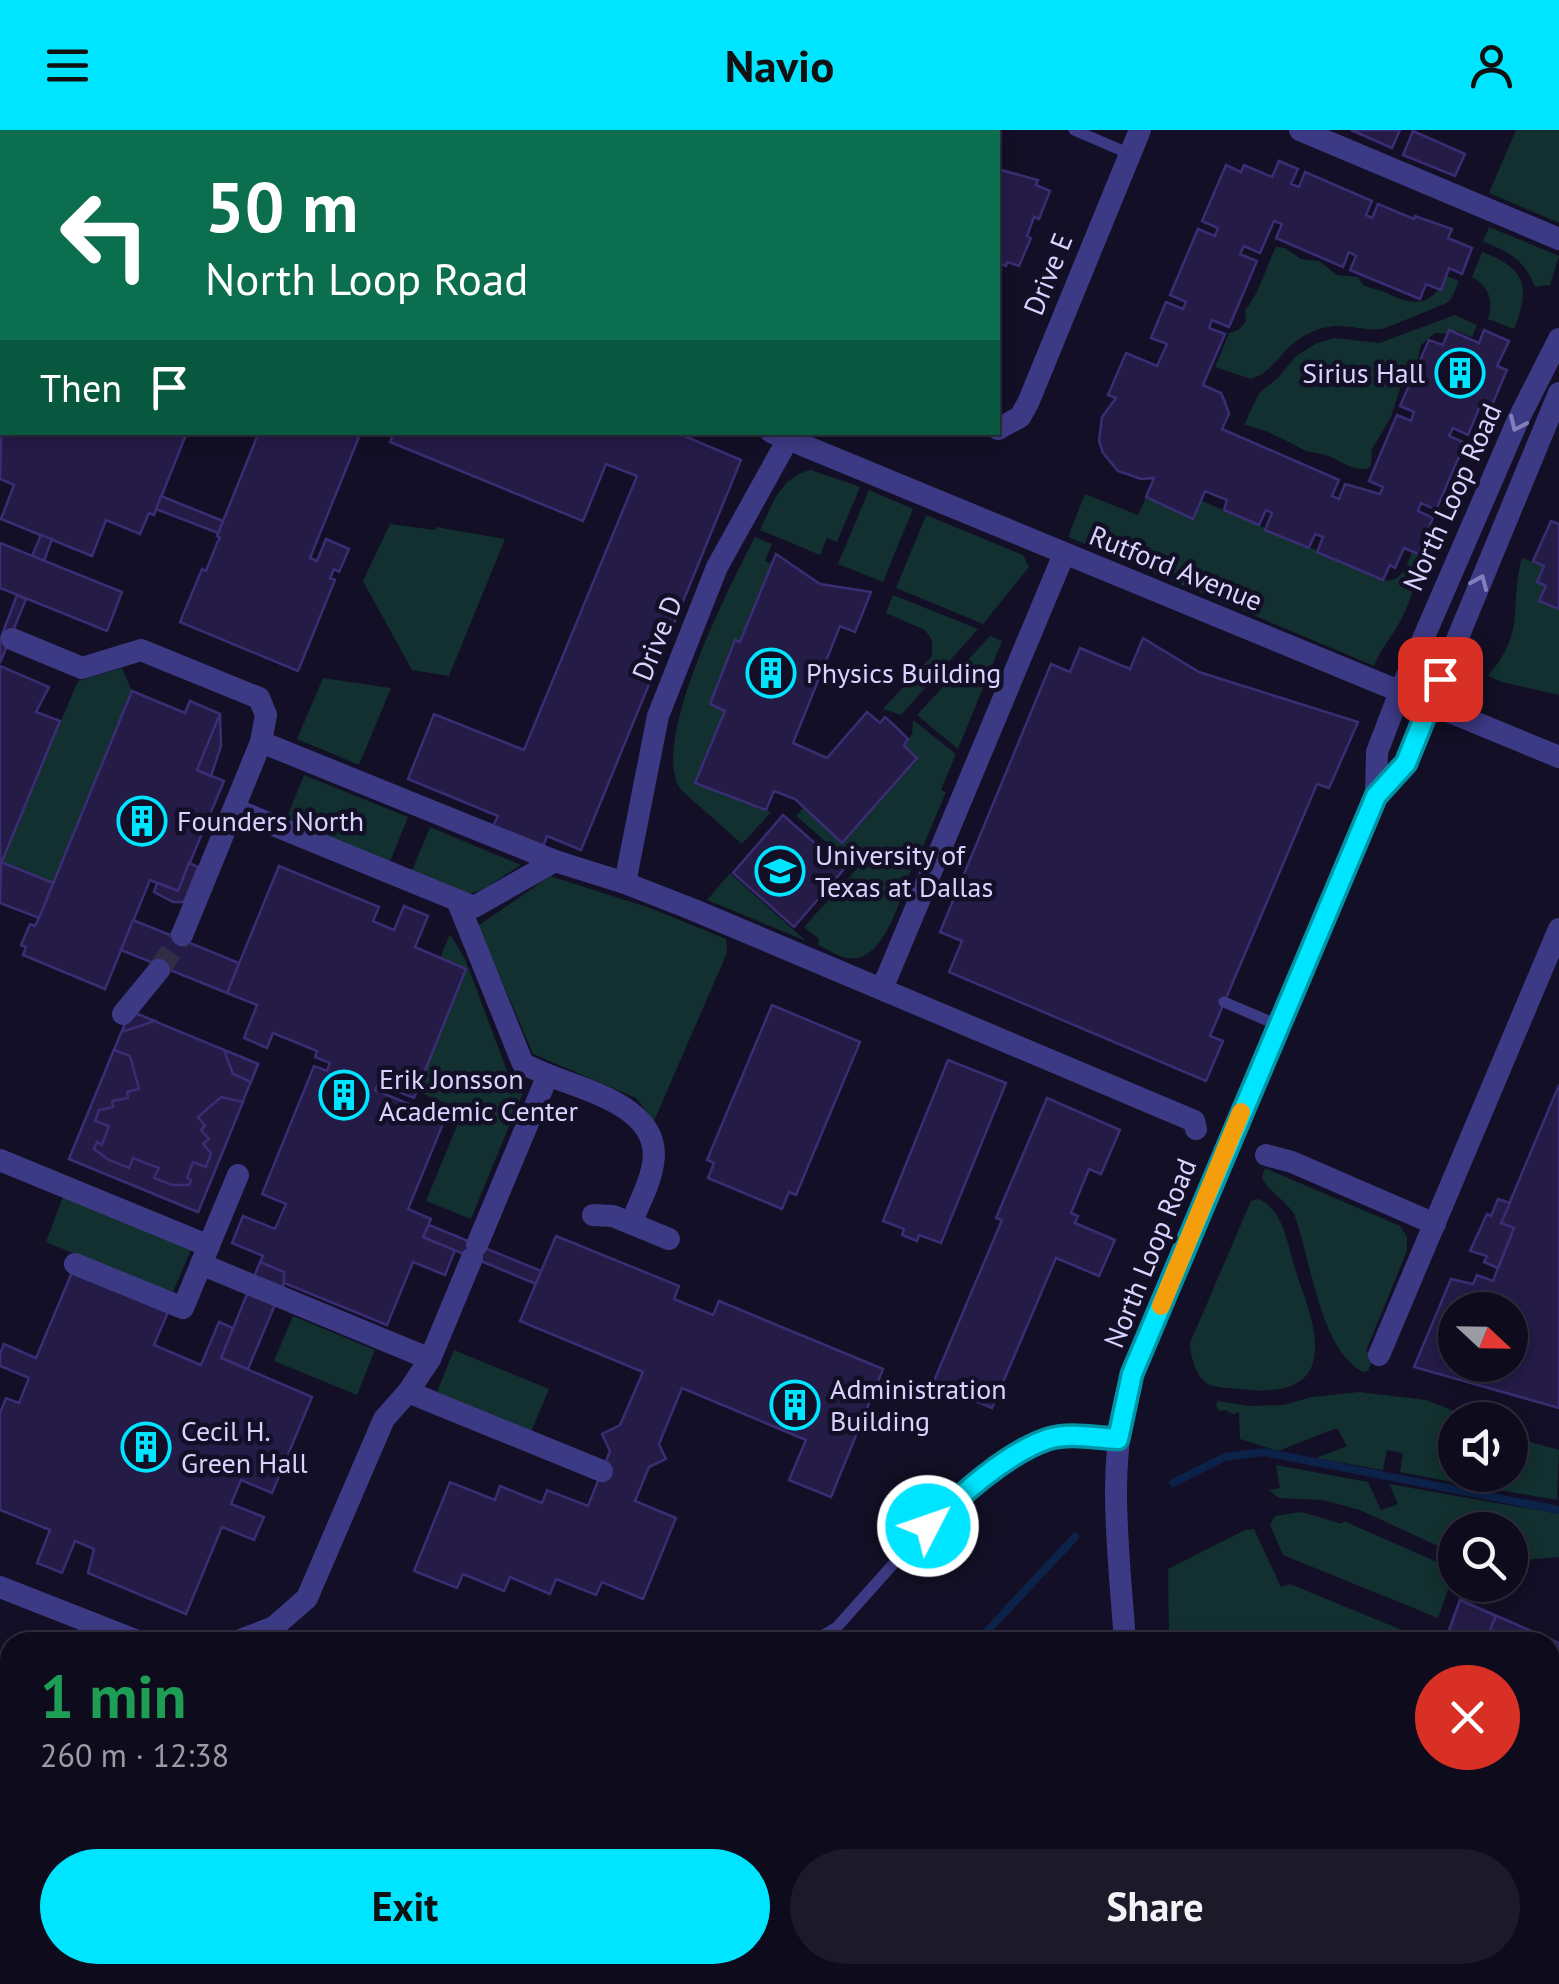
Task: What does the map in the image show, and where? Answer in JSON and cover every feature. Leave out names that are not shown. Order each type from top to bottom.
[{"type":"street","name":"Drive E","points":[[1000,428],[1020,417],[1028,403],[1140,130]]},
{"type":"street","points":[[1300,130],[1559,238]]},
{"type":"street","name":"North Loop Road","points":[[1376,796],[1378,752],[1400,692],[1518,420],[1559,339]]},
{"type":"street","name":"North Loop Road","points":[[1123,1632],[1114,1489],[1118,1439],[1132,1374],[1376,796],[1406,763],[1559,393]]},
{"type":"street","name":"Rutford Avenue","points":[[784,435],[1559,758]]},
{"type":"street","name":"Drive D","points":[[625,882],[658,716],[717,568],[784,435]]},
{"type":"street","points":[[882,989],[1064,554]]},
{"type":"street","points":[[12,639],[82,668],[141,650],[259,698],[266,715],[261,742],[182,935]]},
{"type":"street","points":[[261,742],[555,861],[625,882],[1194,1121],[1196,1130]]},
{"type":"street","points":[[234,809],[474,907],[555,861]]},
{"type":"street","points":[[456,900],[523,1064],[622,1106],[646,1127],[652,1139],[654,1160],[630,1223]]},
{"type":"street","points":[[1379,1356],[1559,929]]},
{"type":"street","points":[[123,1014],[159,970]]},
{"type":"street","points":[[261,1632],[274,1627],[307,1598],[384,1419],[430,1359],[548,1075]]},
{"type":"street","points":[[1266,1155],[1292,1162],[1435,1224]]},
{"type":"street","points":[[0,1160],[430,1359]]},
{"type":"street","points":[[75,1264],[183,1308],[238,1175]]},
{"type":"street","points":[[593,1215],[613,1216],[669,1240]]},
{"type":"street","points":[[408,1392],[602,1471]]},
{"type":"street","points":[[0,1587],[115,1632]]},
{"type":"lane","points":[[1074,130],[1130,154]]},
{"type":"lane","points":[[1224,1002],[1278,1025]]},
{"type":"lane","points":[[828,1632],[928,1526],[984,1478],[1048,1439],[1118,1439]]},
{"type":"green space","points":[[1516,130],[1559,130],[1559,223],[1489,193]]},
{"type":"green space","points":[[1489,227],[1559,256],[1550,285],[1535,287],[1515,258],[1483,241]]},
{"type":"green space","points":[[1276,247],[1301,259],[1319,261],[1337,275],[1358,277],[1363,285],[1414,302],[1429,298],[1446,276],[1459,281],[1448,302],[1382,329],[1332,326],[1312,332],[1251,379],[1215,367],[1229,333],[1246,322],[1245,310]]},
{"type":"green space","points":[[1482,252],[1508,265],[1521,281],[1522,302],[1514,329],[1488,319],[1489,295],[1472,277]]},
{"type":"green space","points":[[1455,315],[1477,325],[1472,337],[1457,331],[1435,333],[1421,345],[1415,370],[1401,386],[1391,417],[1372,449],[1371,466],[1366,469],[1307,451],[1244,425],[1259,393],[1296,356],[1317,343],[1335,338],[1379,343]]},
{"type":"green space","points":[[811,470],[860,487],[837,542],[827,538],[820,555],[760,530],[785,485]]},
{"type":"green space","points":[[869,490],[913,509],[883,582],[838,564]]},
{"type":"green space","points":[[1085,494],[1138,515],[1146,497],[1200,500],[1388,581],[1401,574],[1412,552],[1427,558],[1402,618],[1374,666],[1068,537]]},
{"type":"green space","points":[[926,515],[1023,555],[1029,567],[983,624],[896,588]]},
{"type":"green space","points":[[390,524],[505,539],[449,676],[412,670],[363,581]]},
{"type":"green space","points":[[755,537],[772,544],[765,561],[772,564],[710,704],[725,711],[695,783],[771,812],[742,844],[682,791],[674,769],[675,739],[696,665]]},
{"type":"green space","points":[[1522,558],[1544,566],[1537,582],[1546,586],[1539,601],[1559,609],[1559,695],[1488,676],[1513,631]]},
{"type":"green space","points":[[893,595],[978,629],[901,715],[883,709],[932,656],[932,640],[925,630],[886,613]]},
{"type":"green space","points":[[990,636],[1002,641],[958,749],[917,715]]},
{"type":"green space","points":[[122,668],[132,691],[53,883],[1,862],[78,681]]},
{"type":"green space","points":[[323,678],[391,688],[359,765],[297,739]]},
{"type":"green space","points":[[913,720],[956,754],[941,790],[946,792],[919,856],[849,857],[839,853],[796,816],[803,808],[843,843],[917,758],[904,746],[912,734]]},
{"type":"green space","points":[[304,775],[408,817],[389,864],[285,822]]},
{"type":"green space","points":[[430,827],[521,865],[482,890],[465,895],[411,873]]},
{"type":"green space","points":[[864,861],[912,867],[897,910],[881,939],[872,951],[847,958],[818,945],[819,939],[804,927]]},
{"type":"green space","points":[[730,873],[806,941],[707,900]]},
{"type":"green space","points":[[550,876],[650,908],[726,939],[727,953],[654,1121],[636,1098],[533,1054],[478,926]]},
{"type":"green space","points":[[450,934],[465,959],[507,1071],[527,1083],[471,1219],[426,1201],[463,1111],[417,1091],[466,969],[440,958]]},
{"type":"green space","points":[[1265,1168],[1400,1226],[1407,1237],[1407,1251],[1366,1351],[1375,1354],[1368,1371],[1363,1372],[1348,1360],[1336,1344],[1318,1301],[1294,1214],[1264,1182]]},
{"type":"green space","points":[[63,1197],[191,1250],[172,1294],[46,1242]]},
{"type":"green space","points":[[1259,1199],[1274,1211],[1286,1237],[1313,1327],[1313,1363],[1300,1381],[1278,1389],[1215,1386],[1197,1372],[1190,1343],[1251,1201]]},
{"type":"green space","points":[[293,1316],[375,1350],[357,1395],[274,1361]]},
{"type":"green space","points":[[454,1350],[549,1389],[531,1432],[436,1394]]},
{"type":"green space","points":[[1359,1392],[1438,1405],[1438,1479],[1400,1472],[1403,1453],[1387,1450],[1383,1470],[1316,1458],[1347,1446],[1337,1428],[1278,1451],[1240,1439],[1239,1412],[1219,1411],[1216,1405],[1218,1401],[1250,1406],[1283,1405]]},
{"type":"green space","points":[[1528,1441],[1559,1450],[1557,1500],[1511,1492],[1528,1492]]},
{"type":"green space","points":[[1276,1465],[1368,1482],[1381,1510],[1398,1504],[1389,1484],[1559,1514],[1559,1557],[1528,1560],[1528,1512],[1438,1512],[1438,1546],[1360,1510],[1323,1500],[1279,1498],[1269,1490],[1280,1488]]},
{"type":"green space","points":[[1302,1512],[1342,1524],[1344,1521],[1438,1562],[1438,1602],[1444,1602],[1438,1618],[1283,1555],[1270,1525],[1275,1516]]},
{"type":"green space","points":[[1254,1529],[1281,1587],[1290,1584],[1407,1632],[1169,1632],[1168,1569]]},
{"type":"building","points":[[1351,130],[1400,130],[1392,148]]},
{"type":"building","points":[[1413,131],[1465,154],[1455,176],[1403,155]]},
{"type":"building","name":"Sirius Hall","points":[[1279,161],[1298,169],[1291,184],[1299,187],[1305,172],[1372,201],[1366,215],[1372,218],[1378,204],[1452,229],[1448,238],[1472,248],[1462,274],[1449,268],[1441,290],[1426,284],[1420,299],[1350,270],[1356,256],[1349,252],[1343,267],[1276,238],[1282,224],[1274,221],[1260,253],[1244,246],[1240,254],[1257,261],[1229,327],[1212,320],[1209,328],[1225,334],[1203,385],[1221,393],[1225,402],[1229,414],[1222,429],[1339,480],[1332,496],[1339,499],[1345,484],[1380,494],[1383,487],[1369,481],[1397,415],[1411,421],[1414,412],[1400,406],[1429,340],[1443,345],[1449,330],[1479,343],[1484,330],[1509,341],[1497,366],[1507,370],[1492,405],[1482,401],[1468,435],[1453,428],[1449,436],[1465,443],[1436,510],[1421,503],[1418,511],[1433,518],[1418,554],[1404,548],[1395,568],[1390,565],[1383,580],[1317,552],[1323,537],[1315,534],[1309,548],[1265,530],[1272,513],[1266,510],[1259,525],[1224,510],[1227,500],[1205,491],[1193,519],[1146,497],[1154,478],[1141,479],[1118,471],[1103,453],[1099,441],[1102,417],[1116,398],[1108,395],[1126,353],[1157,366],[1167,344],[1151,338],[1166,302],[1183,309],[1186,302],[1170,295],[1198,229],[1215,236],[1218,228],[1202,221],[1226,165],[1241,172],[1244,165],[1272,177]]},
{"type":"building","points":[[1001,170],[1038,180],[1036,185],[1050,191],[1039,219],[1034,217],[1027,236],[1031,238],[1019,266],[1000,264]]},
{"type":"building","points":[[1,435],[186,435],[154,515],[149,513],[140,534],[106,520],[92,556],[1,519],[14,485],[0,479]]},
{"type":"building","points":[[258,435],[360,435],[310,558],[317,561],[326,539],[349,549],[339,572],[334,569],[330,578],[335,580],[298,671],[180,622],[202,569],[206,571],[220,538],[217,536]]},
{"type":"building","points":[[393,435],[682,435],[741,460],[581,850],[547,836],[542,849],[492,828],[498,816],[408,779],[434,714],[524,750],[637,476],[606,464],[583,521],[390,442]]},
{"type":"building","points":[[161,496],[223,521],[218,533],[156,509]]},
{"type":"building","points":[[1551,521],[1559,524],[1559,609],[1539,601],[1546,586],[1537,582],[1544,566],[1533,561]]},
{"type":"building","points":[[41,535],[52,539],[44,561],[32,556]]},
{"type":"building","points":[[0,543],[122,592],[107,631],[0,588]]},
{"type":"building","name":"Physics Building","points":[[776,554],[820,584],[871,592],[855,632],[840,626],[793,743],[827,758],[867,712],[880,723],[885,717],[897,728],[908,739],[904,746],[917,758],[842,843],[795,799],[774,791],[766,810],[695,783],[725,711],[710,704]]},
{"type":"building","points":[[17,595],[26,599],[0,663],[0,640]]},
{"type":"building","points":[[1143,638],[1199,672],[1358,722],[1329,788],[1317,784],[1210,1036],[1223,1041],[1206,1081],[949,972],[962,941],[940,932],[1051,664],[1070,672],[1080,648],[1130,669]]},
{"type":"building","points":[[0,666],[49,687],[36,712],[60,721],[0,866]]},
{"type":"building","name":"Founders North","points":[[132,691],[185,713],[190,701],[220,714],[197,770],[224,781],[178,891],[150,880],[105,989],[23,955],[26,947],[21,945],[30,924],[35,926],[39,918]]},
{"type":"building","points":[[220,714],[221,746],[211,776],[197,770]]},
{"type":"building","points":[[783,815],[844,869],[794,927],[733,873]]},
{"type":"building","points":[[1,862],[53,883],[39,918],[0,903]]},
{"type":"building","points":[[189,863],[198,867],[184,902],[173,902],[154,892],[157,883],[178,891]]},
{"type":"building","name":"Erik Jonsson Academic Center","points":[[279,866],[379,907],[373,921],[394,930],[404,906],[428,916],[415,947],[466,969],[414,1098],[378,1084],[375,1090],[445,1119],[408,1209],[431,1219],[423,1237],[455,1250],[445,1275],[413,1262],[387,1325],[284,1283],[284,1272],[260,1262],[263,1256],[232,1243],[243,1216],[275,1229],[286,1204],[262,1194],[314,1066],[327,1071],[330,1063],[315,1057],[317,1051],[273,1033],[267,1048],[244,1038],[257,1005],[227,993]]},
{"type":"building","points":[[133,920],[239,963],[227,993],[121,950]]},
{"type":"building","points":[[772,1005],[860,1042],[796,1195],[789,1192],[782,1209],[708,1178],[714,1163],[707,1160]]},
{"type":"building","points":[[130,1011],[258,1064],[198,1212],[69,1159]]},
{"type":"building","points":[[130,1011],[155,1021],[122,1032]]},
{"type":"building","points":[[114,1050],[130,1056],[139,1089],[127,1092],[128,1098],[112,1101],[113,1107],[99,1110],[95,1121],[109,1126],[102,1145],[97,1142],[94,1149],[109,1160],[129,1168],[133,1158],[159,1168],[154,1178],[172,1185],[189,1185],[191,1180],[187,1178],[193,1162],[206,1167],[211,1153],[203,1144],[209,1139],[201,1130],[205,1126],[198,1117],[221,1097],[243,1102],[198,1212],[69,1159]]},
{"type":"building","points":[[224,1050],[258,1064],[251,1082],[233,1074]]},
{"type":"building","points":[[948,1060],[1006,1083],[941,1243],[919,1235],[917,1241],[902,1235],[904,1229],[883,1221]]},
{"type":"building","points":[[1559,1085],[1559,1408],[1467,1382],[1528,1382],[1528,1292],[1446,1292],[1451,1279],[1473,1284],[1477,1275],[1493,1281],[1514,1228],[1501,1223]]},
{"type":"building","points":[[1047,1098],[1120,1130],[1101,1174],[1089,1169],[1071,1213],[1078,1216],[1075,1223],[1115,1240],[1099,1276],[1056,1258],[992,1408],[933,1383],[1002,1220],[996,1218]]},
{"type":"building","points":[[1498,1199],[1510,1203],[1501,1223],[1514,1228],[1498,1268],[1484,1262],[1487,1256],[1470,1251]]},
{"type":"building","points":[[429,1225],[541,1271],[536,1284],[423,1237]]},
{"type":"building","name":"Administration Building","points":[[556,1236],[679,1286],[674,1299],[713,1315],[719,1301],[883,1369],[831,1497],[789,1480],[806,1440],[682,1388],[659,1444],[666,1459],[649,1467],[635,1501],[676,1518],[643,1599],[602,1582],[596,1595],[556,1579],[550,1594],[510,1577],[504,1591],[463,1574],[457,1588],[414,1571],[450,1482],[495,1500],[500,1486],[542,1503],[547,1490],[588,1506],[610,1451],[602,1434],[620,1425],[643,1372],[520,1321]]},
{"type":"building","points":[[260,1262],[284,1272],[284,1283],[248,1369],[221,1358]]},
{"type":"building","name":"Cecil H. Green Hall","points":[[73,1270],[169,1310],[154,1345],[201,1365],[219,1322],[233,1328],[221,1358],[312,1397],[272,1493],[241,1480],[231,1504],[264,1517],[254,1540],[222,1527],[186,1614],[88,1573],[94,1549],[75,1541],[62,1573],[37,1563],[50,1530],[0,1510],[0,1413],[6,1398],[19,1403],[29,1378],[0,1366],[0,1354],[4,1344],[36,1358]]},
{"type":"building","points":[[1438,1310],[1438,1374],[1414,1367]]},
{"type":"building","points":[[1459,1602],[1465,1602],[1534,1632],[1449,1632]]},
{"type":"building","points":[[1459,1602],[1496,1616],[1489,1632],[1449,1632]]},
{"type":"waterway","points":[[1173,1483],[1225,1457],[1264,1452],[1559,1510]]},
{"type":"waterway","points":[[986,1632],[1075,1537]]},
{"type":"tunnel","points":[[159,970],[182,935]]},
{"type":"slow traffic","points":[[1161,1306],[1241,1112]]},
{"type":"place","name":"Sirius Hall","points":[[1460,373]]},
{"type":"place","name":"Physics Building","points":[[771,673]]},
{"type":"place","name":"Founders North","points":[[142,821]]},
{"type":"place","name":"University of Texas at Dallas","points":[[780,871]]},
{"type":"place","name":"Erik Jonsson Academic Center","points":[[344,1095]]},
{"type":"place","name":"Administration Building","points":[[795,1405]]},
{"type":"place","name":"Cecil H. Green Hall","points":[[146,1447]]},
{"type":"route","points":[[928,1526],[984,1478],[1048,1439],[1118,1439],[1132,1374],[1262,1062],[1376,796],[1406,763],[1440,679]]}]
